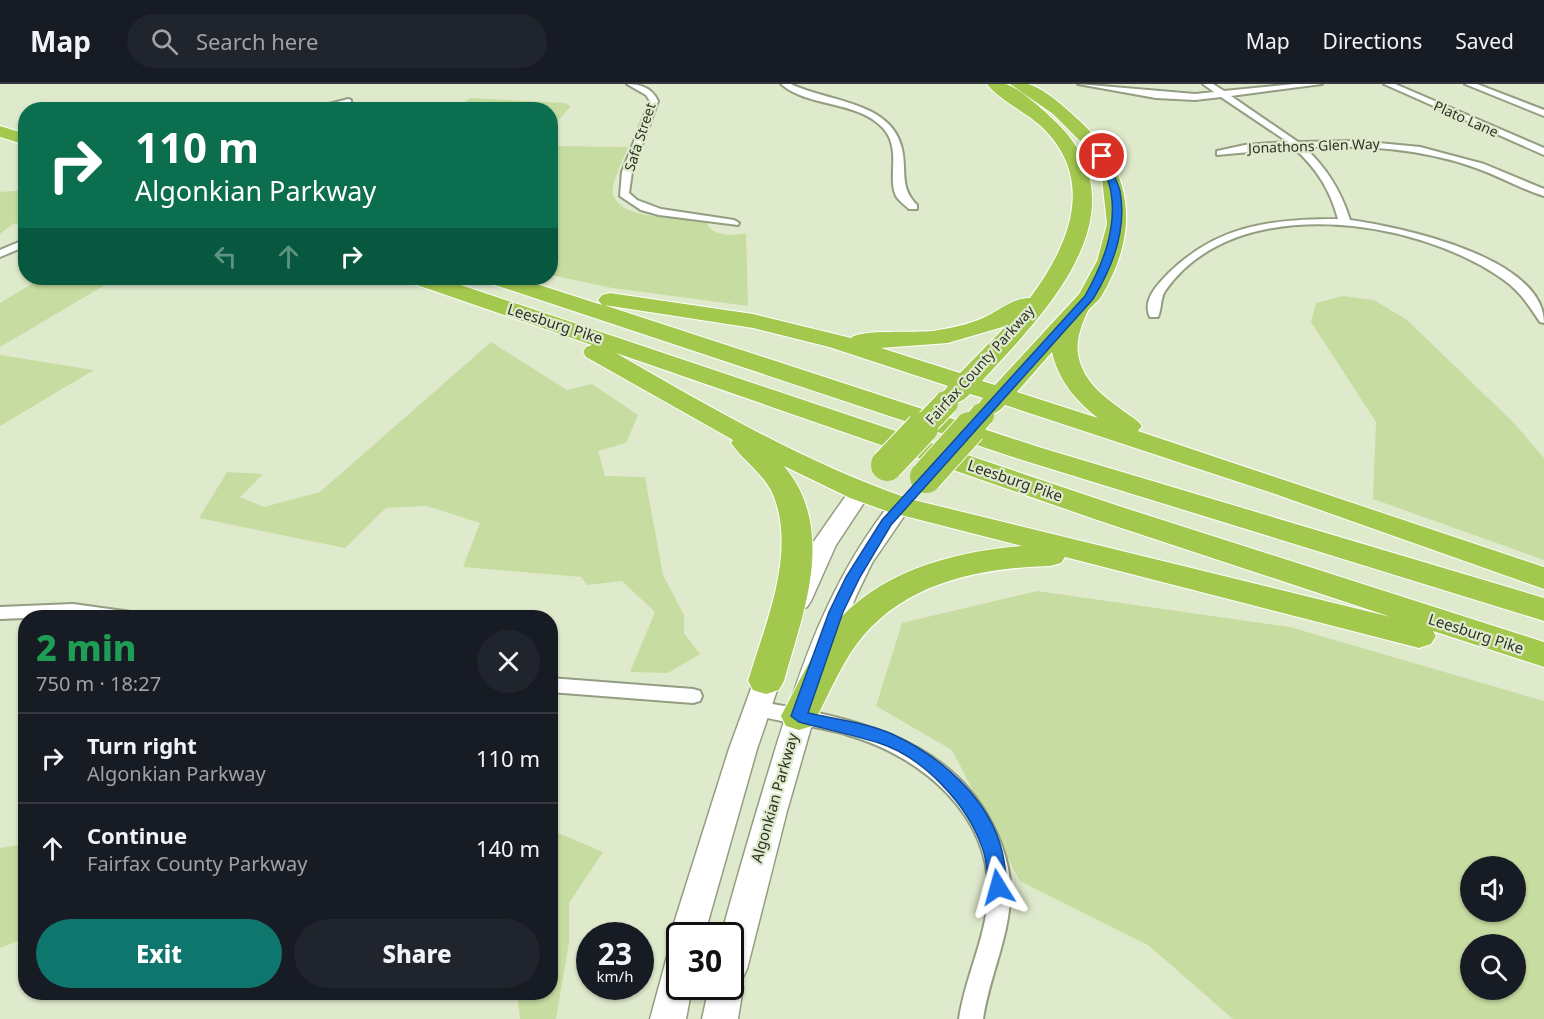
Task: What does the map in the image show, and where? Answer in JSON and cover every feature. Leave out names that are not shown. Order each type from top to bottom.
[{"type":"highway","name":"Fairfax County Parkway","points":[[860,492],[1026,319],[1077,240],[1085,201],[1083,180],[1075,159],[1058,134],[1033,111],[995,84]]},
{"type":"highway","points":[[1018,84],[1049,103]]},
{"type":"highway","points":[[1032,84],[1034,90],[1069,118],[1095,146],[1107,167],[1115,191],[1117,224],[1108,261],[1089,297],[1070,325],[1064,353],[1073,380],[1089,399],[1113,417],[1149,436],[1285,488]]},
{"type":"highway","points":[[0,115],[18,121]]},
{"type":"highway","points":[[0,131],[18,137]]},
{"type":"highway","name":"Leesburg Pike","points":[[439,285],[1288,574],[1544,655]]},
{"type":"highway","name":"Leesburg Pike","points":[[518,285],[1032,454],[1544,610]]},
{"type":"highway","points":[[542,285],[601,298],[733,317],[806,333],[966,382],[1285,488],[1544,578]]},
{"type":"highway","points":[[806,333],[892,341],[956,334],[1002,320],[1048,287]]},
{"type":"highway","points":[[900,506],[1089,297]]},
{"type":"highway","points":[[480,299],[566,336],[718,422],[860,492],[900,506],[1544,668]]},
{"type":"highway","points":[[718,422],[771,467],[785,490],[797,522],[798,560],[761,695]]},
{"type":"highway","points":[[799,716],[852,627],[889,596],[941,571],[987,560],[1034,556],[1089,560],[1149,569]]},
{"type":"main road","points":[[691,922],[761,695],[820,554],[839,519],[860,492]]},
{"type":"main road","name":"Algonkian Parkway","points":[[742,922],[759,855],[815,665],[843,597],[886,522],[900,506]]},
{"type":"main road","points":[[668,1019],[672,1000]]},
{"type":"main road","points":[[720,1019],[724,1000]]},
{"type":"street","name":"Safa Street","points":[[631,84],[650,93],[654,101],[634,151],[624,194],[637,206],[734,223]]},
{"type":"street","points":[[785,84],[806,94],[860,112],[885,126],[895,142],[901,195],[914,207]]},
{"type":"street","points":[[1082,84],[1163,96],[1225,96],[1318,84]]},
{"type":"street","points":[[1207,84],[1296,145],[1328,177],[1346,223]]},
{"type":"street","name":"Plato Lane","points":[[1388,84],[1544,152]]},
{"type":"street","points":[[1469,84],[1544,113]]},
{"type":"street","name":"Jonathons Glen Way","points":[[1220,153],[1241,148],[1363,142],[1428,150],[1478,163],[1544,193]]},
{"type":"street","points":[[1154,314],[1155,297],[1195,252],[1221,237],[1268,224],[1304,221],[1346,223],[1419,237],[1472,256],[1521,288],[1544,319]]},
{"type":"street","points":[[0,254],[18,246]]},
{"type":"street","points":[[0,614],[18,613]]},
{"type":"street","points":[[558,686],[693,696]]},
{"type":"street","points":[[761,695],[799,716],[861,730],[908,749],[950,781],[982,824],[993,850],[998,875],[999,900],[971,1019]]},
{"type":"green space","points":[[470,98],[546,102],[465,102]]},
{"type":"green space","points":[[558,103],[571,106],[558,121]]},
{"type":"green space","points":[[558,146],[628,147],[613,191],[619,204],[641,214],[708,223],[713,231],[722,234],[746,233],[748,306],[612,288],[558,276]]},
{"type":"green space","points":[[18,191],[18,223],[13,224],[0,234],[0,192]]},
{"type":"green space","points":[[30,285],[105,285],[0,347],[0,303]]},
{"type":"green space","points":[[1343,296],[1374,300],[1407,320],[1513,422],[1544,458],[1544,560],[1373,499],[1376,422],[1311,322],[1316,303]]},
{"type":"green space","points":[[491,342],[567,390],[592,384],[638,415],[626,443],[598,451],[605,476],[645,477],[663,575],[684,615],[684,633],[700,654],[668,673],[630,672],[655,612],[622,581],[587,585],[581,577],[463,567],[480,523],[427,506],[386,508],[345,548],[199,518],[227,472],[263,474],[240,497],[264,507],[320,492]]},
{"type":"green space","points":[[0,355],[94,370],[0,426]]},
{"type":"green space","points":[[1037,591],[1290,627],[1544,701],[1544,1019],[1233,1019],[1148,945],[1020,881],[952,750],[876,706],[902,623]]},
{"type":"green space","points":[[558,833],[603,852],[569,903],[569,943],[556,1019],[520,1019],[518,1000],[558,1000]]},
{"type":"green space","points":[[18,845],[18,941],[0,948],[0,848]]},
{"type":"route","points":[[998,887],[993,850],[982,824],[968,801],[932,765],[886,738],[799,716],[829,627],[853,577],[886,522],[1089,297],[1096,285],[1108,261],[1117,224],[1115,191],[1102,156]]}]
